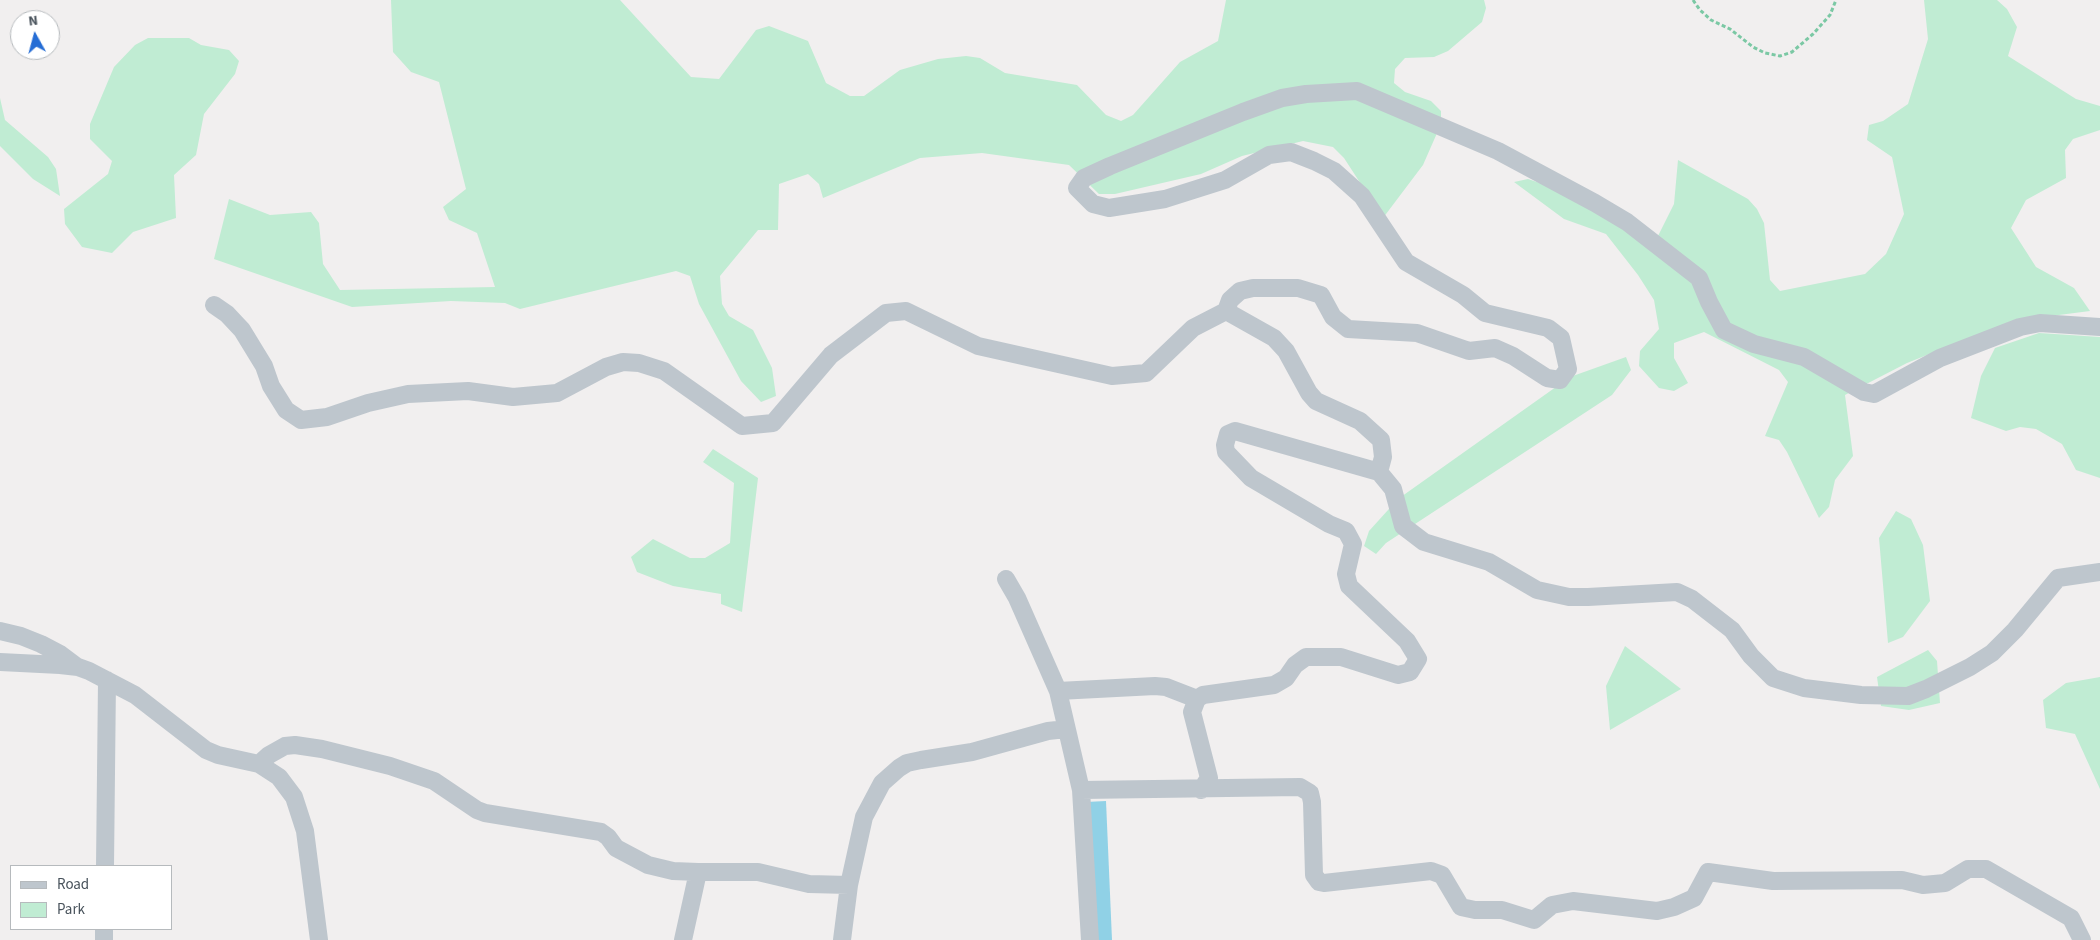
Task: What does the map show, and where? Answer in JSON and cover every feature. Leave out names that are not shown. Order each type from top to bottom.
[{"type":"street","points":[[214,305],[227,314],[242,330],[264,366],[271,386],[286,410],[301,420],[327,417],[408,394],[468,391],[513,397],[557,393],[606,367],[623,362],[639,363],[664,371],[742,426],[773,423],[831,355],[886,313],[906,311],[978,346],[1112,376],[1146,373],[1193,328],[1226,311],[1230,300],[1240,291],[1253,288],[1298,288],[1320,295],[1333,317],[1348,329],[1417,333],[1469,351],[1494,348],[1513,356],[1547,378],[1560,380],[1568,369],[1561,338],[1548,328],[1485,313],[1463,295],[1406,262],[1362,196],[1334,171],[1291,152],[1269,155],[1225,180],[1166,199],[1119,207],[1109,208],[1093,204],[1077,188],[1084,178],[1110,166],[1234,115],[1282,98],[1306,94],[1358,91],[1498,151],[1627,222],[1699,278],[1724,330],[1754,344],[1804,357],[1864,392],[1874,394],[1940,358],[2020,327],[2040,323],[2100,327]]},
{"type":"street","points":[[1226,311],[1274,338],[1286,351],[1309,393],[1316,401],[1360,421],[1381,440],[1383,457],[1379,472]]},
{"type":"street","points":[[1058,691],[1155,686],[1166,687],[1197,699],[1214,693],[1274,685],[1286,678],[1295,665],[1306,657],[1341,657],[1398,675],[1410,672],[1418,659],[1408,640],[1349,586],[1346,574],[1353,544],[1346,531],[1329,524],[1251,478],[1226,452],[1225,446],[1228,434],[1234,431],[1379,472],[1393,489],[1403,526],[1424,542],[1489,562],[1537,590],[1569,597],[1677,592],[1692,599],[1732,630],[1751,656],[1773,678],[1813,689],[1861,695],[1908,696],[1926,689],[1970,667],[1992,653],[2015,630],[2058,578],[2100,572]]},
{"type":"street","points":[[1006,579],[1017,598],[1058,691],[1081,790],[1090,940]]},
{"type":"street","points":[[0,631],[21,636],[45,646],[78,667],[107,680],[150,705],[206,750],[218,755],[259,764],[279,777],[287,786],[301,815],[305,830],[319,940]]},
{"type":"street","points":[[0,662],[78,667]]},
{"type":"street","points":[[104,865],[107,680]]},
{"type":"street","points":[[1197,699],[1192,712],[1209,778],[1201,790]]},
{"type":"street","points":[[842,940],[850,885],[864,817],[882,783],[907,763],[972,752],[1048,731],[1066,729]]},
{"type":"street","points":[[259,764],[269,755],[285,746],[295,745],[322,749],[390,766],[434,781],[477,810],[485,813],[602,832],[616,848],[648,864],[673,871],[758,872],[802,882],[850,885]]},
{"type":"street","points":[[1081,790],[1201,790],[1295,787],[1305,789],[1310,793],[1312,802],[1314,875],[1319,882],[1324,884],[1431,871],[1442,875],[1461,907],[1475,910],[1502,910],[1534,920],[1552,904],[1573,901],[1657,911],[1674,907],[1694,898],[1708,872],[1773,881],[1902,880],[1923,885],[1945,883],[1968,869],[1986,869],[2072,918],[2082,940]]},
{"type":"street","points":[[683,940],[698,872]]},
{"type":"path","points":[[1693,0],[1700,10],[1712,20],[1730,29],[1752,47],[1780,56],[1792,52],[1813,34],[1830,15],[1836,0]]},
{"type":"green space","points":[[391,0],[620,0],[691,77],[719,79],[756,30],[769,26],[808,41],[826,83],[850,96],[864,96],[900,70],[938,59],[966,56],[980,58],[1005,73],[1077,85],[1106,115],[1121,121],[1133,115],[1180,62],[1218,41],[1226,0],[1484,0],[1486,8],[1482,22],[1448,51],[1434,57],[1405,58],[1395,69],[1394,83],[1405,92],[1431,101],[1441,111],[1441,124],[1423,165],[1383,218],[1344,158],[1333,147],[1303,141],[1242,156],[1201,174],[1115,194],[1099,194],[1069,165],[982,153],[920,158],[823,198],[819,184],[808,174],[779,184],[778,230],[758,230],[720,276],[722,304],[729,316],[753,330],[772,368],[776,396],[761,402],[741,381],[699,304],[690,276],[676,271],[520,309],[505,303],[451,301],[352,307],[214,259],[229,199],[270,215],[311,212],[319,223],[323,264],[340,290],[495,287],[477,233],[449,220],[443,207],[466,189],[439,82],[411,72],[393,52]]},
{"type":"green space","points":[[1924,0],[1997,0],[2007,9],[2017,27],[2008,56],[2076,99],[2100,106],[2100,130],[2073,139],[2065,150],[2066,178],[2026,200],[2011,228],[2036,267],[2074,288],[2090,311],[2012,321],[1907,363],[1845,395],[1853,456],[1835,480],[1829,507],[1819,518],[1787,452],[1779,440],[1765,436],[1788,382],[1779,370],[1704,332],[1674,343],[1674,358],[1688,383],[1674,391],[1659,388],[1639,366],[1640,351],[1659,329],[1654,300],[1638,275],[1606,234],[1564,219],[1514,182],[1528,179],[1555,188],[1654,244],[1674,204],[1678,160],[1748,199],[1757,209],[1764,223],[1770,280],[1780,291],[1865,274],[1886,254],[1904,214],[1892,157],[1867,140],[1869,125],[1883,121],[1908,104],[1928,39]]},
{"type":"green space","points":[[148,38],[189,38],[201,45],[229,50],[239,61],[235,74],[204,114],[196,155],[174,175],[176,218],[133,232],[112,253],[82,247],[65,224],[64,209],[108,174],[112,161],[90,139],[90,124],[114,67],[135,45]]},
{"type":"green space","points":[[0,98],[5,120],[48,157],[56,169],[60,196],[33,179],[0,146]]},
{"type":"green space","points":[[2039,333],[2100,337],[2100,478],[2076,470],[2062,444],[2036,429],[2020,427],[2006,431],[1971,418],[1981,376],[1995,348]]},
{"type":"green space","points":[[1626,357],[1631,370],[1612,395],[1386,543],[1376,554],[1364,546],[1369,531],[1398,499],[1570,377]]},
{"type":"green space","points":[[713,449],[758,478],[742,612],[721,604],[721,594],[673,586],[637,572],[631,557],[653,539],[690,558],[705,558],[730,543],[734,483],[703,462]]},
{"type":"green space","points":[[1896,511],[1911,519],[1923,545],[1930,601],[1903,637],[1888,643],[1879,538]]},
{"type":"green space","points":[[1625,646],[1681,689],[1610,730],[1606,686]]},
{"type":"green space","points":[[1928,650],[1937,661],[1940,703],[1909,710],[1881,706],[1877,677]]},
{"type":"green space","points":[[2100,677],[2100,789],[2075,734],[2046,728],[2043,700],[2066,683]]},
{"type":"water","points":[[1106,801],[1112,940],[1092,940],[1086,802]]}]
